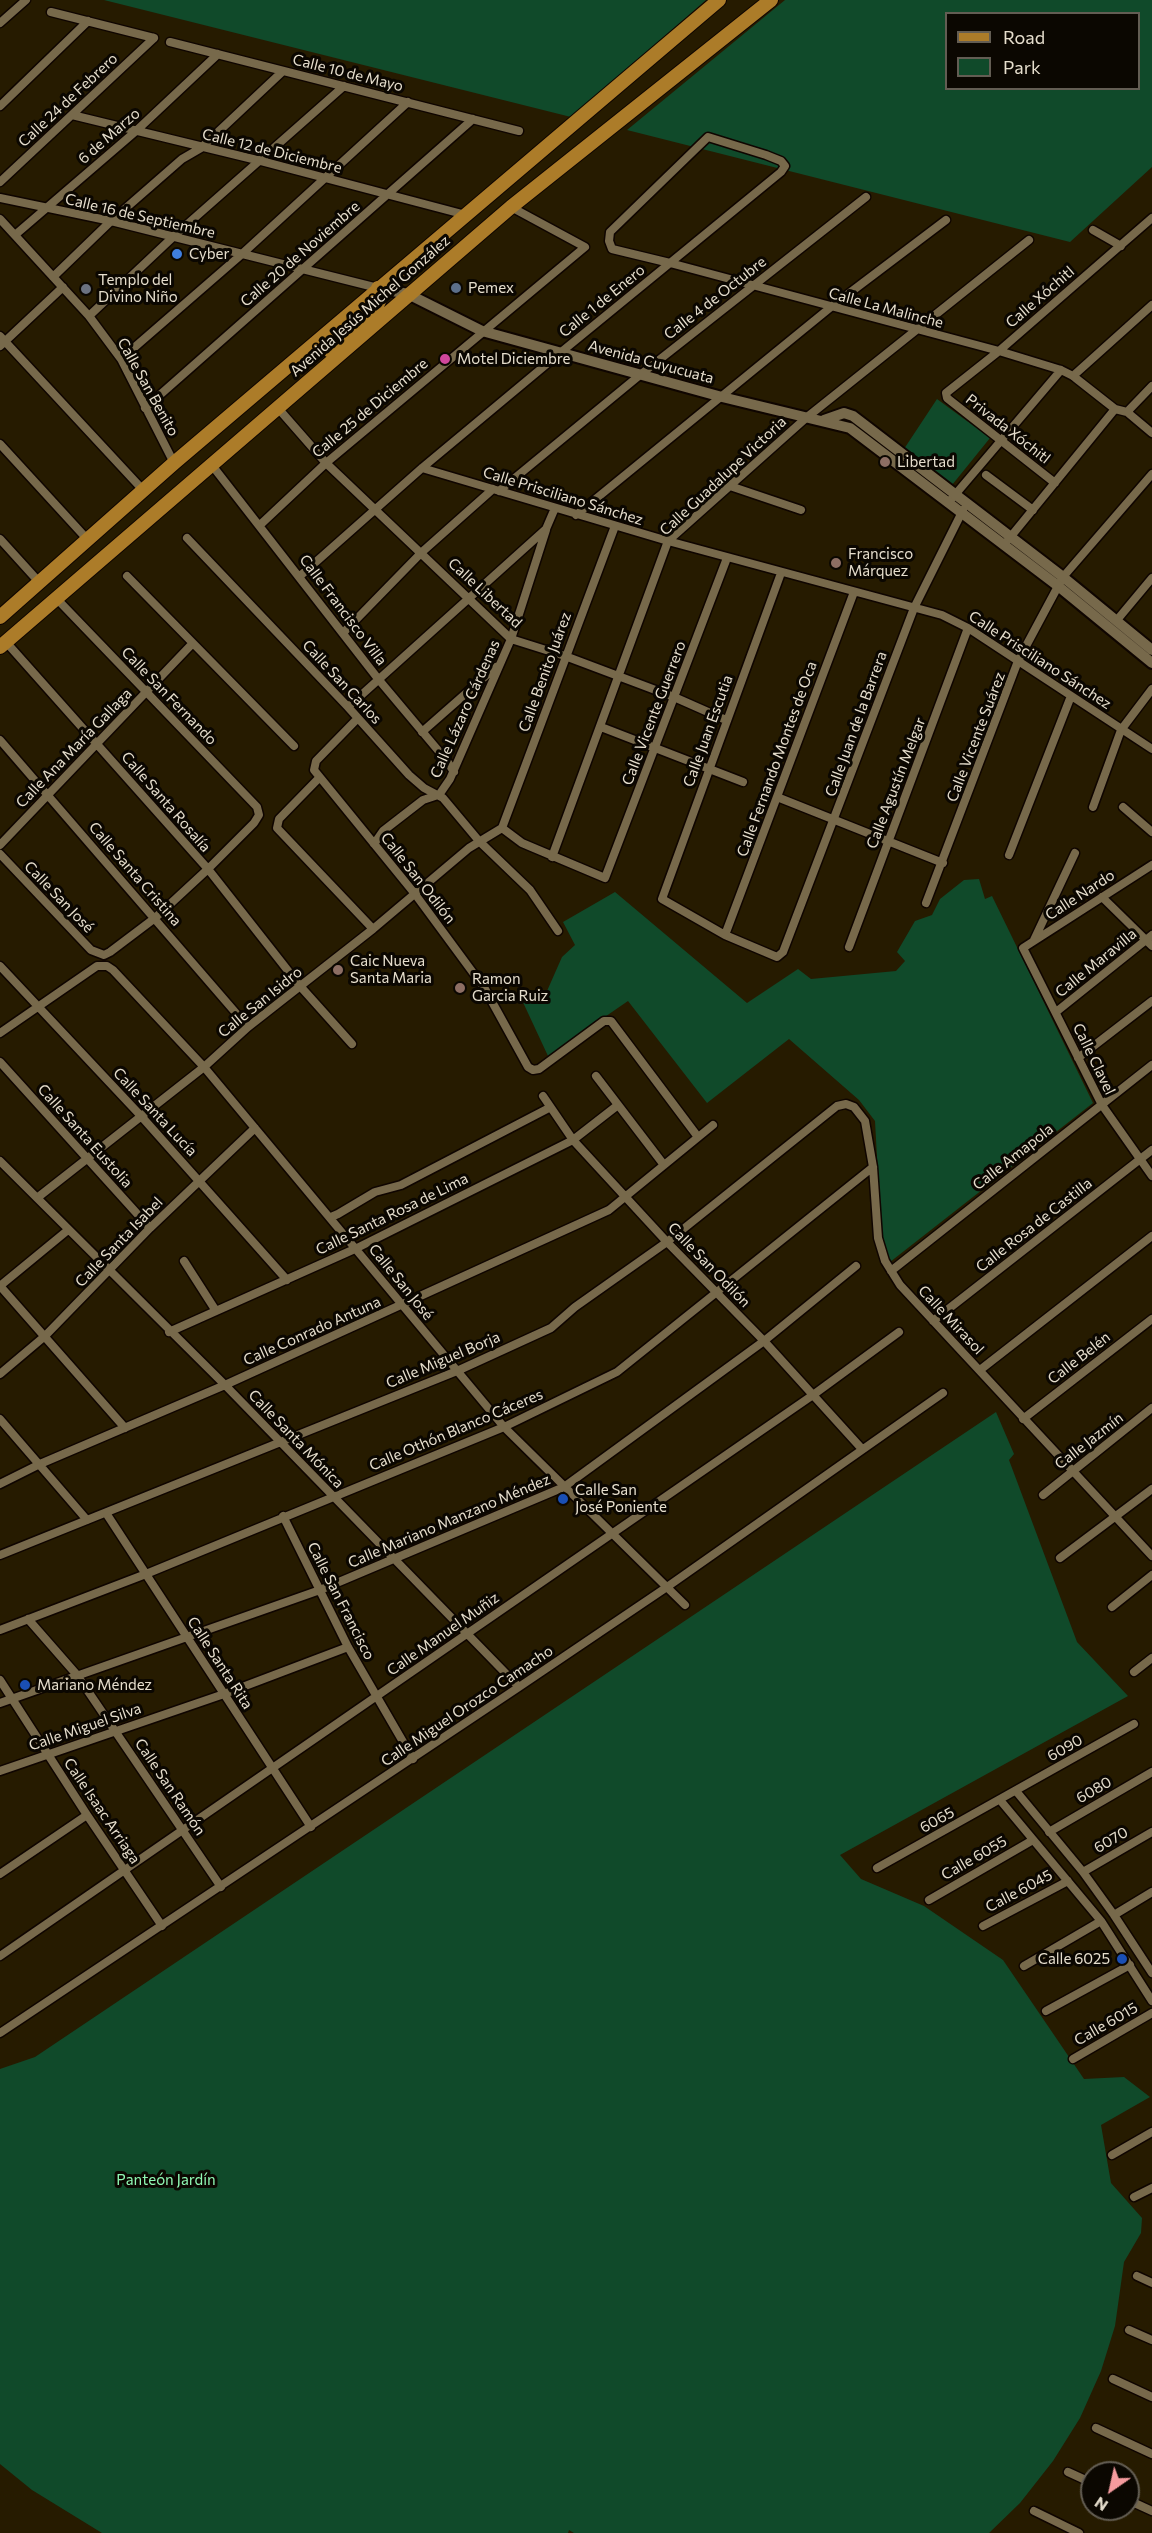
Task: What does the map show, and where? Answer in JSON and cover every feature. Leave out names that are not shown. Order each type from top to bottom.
[{"type":"main road","name":"Avenida Jesús Michel González","points":[[0,617],[174,463],[719,0]]},
{"type":"main road","name":"Avenida Jesús Michel González","points":[[3,644],[511,207],[771,0]]},
{"type":"main road","points":[[408,294],[402,285],[404,279],[444,242],[449,229]]},
{"type":"main road","points":[[310,380],[318,364],[376,308],[380,299],[378,288]]},
{"type":"street","points":[[0,22],[26,0]]},
{"type":"street","points":[[51,12],[88,21]]},
{"type":"street","points":[[0,106],[88,21]]},
{"type":"street","name":"Calle 24 de Febrero","points":[[0,182],[154,38],[88,21]]},
{"type":"street","name":"Calle 10 de Mayo","points":[[170,42],[519,131]]},
{"type":"street","name":"6 de Marzo","points":[[15,235],[136,132],[218,54]]},
{"type":"street","points":[[53,277],[111,221],[182,159],[201,148],[283,71]]},
{"type":"street","points":[[89,316],[174,236],[344,86]]},
{"type":"street","points":[[121,359],[242,254],[323,177],[408,102]]},
{"type":"street","name":"Calle 12 de Diciembre","points":[[72,115],[261,161],[466,215]]},
{"type":"street","name":"Calle 20 de Noviembre","points":[[145,408],[473,119]]},
{"type":"street","name":"Calle 1 de Enero","points":[[300,576],[422,468],[786,166],[781,161],[766,155],[708,137],[610,232]]},
{"type":"street","name":"Calle 4 de Octubre","points":[[344,633],[422,552],[496,490],[866,196]]},
{"type":"street","name":"Calle 16 de Septiembre","points":[[0,198],[111,221],[378,288]]},
{"type":"street","name":"Calle 25 de Diciembre","points":[[260,525],[326,463],[585,247],[511,207]]},
{"type":"street","name":"Calle Xóchitl","points":[[945,396],[948,390],[999,351],[1152,218]]},
{"type":"street","name":"Calle San Benito","points":[[0,219],[89,316],[121,359],[174,463]]},
{"type":"street","points":[[576,515],[831,308],[946,220]]},
{"type":"street","points":[[1093,230],[1121,246]]},
{"type":"street","name":"Calle La Malinche","points":[[610,232],[609,241],[612,249],[999,351],[1061,370],[1073,376],[1115,409],[1126,412],[1152,433]]},
{"type":"street","name":"Calle Guadalupe Victoria","points":[[552,857],[620,677],[668,541],[806,418],[1029,240]]},
{"type":"street","points":[[63,287],[2,341],[143,490]]},
{"type":"street","name":"Avenida Cuyucuata","points":[[378,288],[408,294],[482,331],[722,397],[850,428],[1117,620],[1152,650]]},
{"type":"street","points":[[1073,376],[1152,305]]},
{"type":"street","points":[[951,499],[1061,370]]},
{"type":"street","points":[[1126,412],[1152,386]]},
{"type":"street","name":"Privada Xóchitl","points":[[945,396],[1055,483]]},
{"type":"street","name":"Calle Libertad","points":[[277,407],[326,463],[511,639],[565,656],[674,697],[726,720]]},
{"type":"street","points":[[1007,541],[1115,409]]},
{"type":"street","points":[[0,444],[87,539]]},
{"type":"street","name":"Calle Francisco Villa","points":[[211,464],[379,680],[454,772]]},
{"type":"street","name":"Calle Prisciliano Sánchez","points":[[422,468],[727,558],[942,615],[968,628],[1152,749]]},
{"type":"street","name":"Calle Vicente Suárez","points":[[926,903],[1018,662],[1060,581],[1152,474]]},
{"type":"street","points":[[986,475],[1033,510]]},
{"type":"street","points":[[730,486],[801,510]]},
{"type":"street","name":"Calle Lázaro Cárdenas","points":[[439,795],[454,772],[511,639],[546,529],[555,508]]},
{"type":"street","name":"Calle Juan de la Barrera","points":[[725,935],[774,957],[780,957],[835,821],[914,608],[964,508]]},
{"type":"street","name":"Calle Benito Juárez","points":[[499,829],[615,526]]},
{"type":"street","points":[[348,707],[470,600],[546,529]]},
{"type":"street","name":"Calle San Carlos","points":[[187,538],[418,784],[439,795],[478,841],[530,890],[558,931]]},
{"type":"street","points":[[0,539],[39,582]]},
{"type":"street","name":"Calle Vicente Guerrero","points":[[552,857],[605,878],[727,558]]},
{"type":"street","name":"Calle Juan Escutia","points":[[725,935],[662,899],[782,573]]},
{"type":"street","points":[[127,576],[294,746]]},
{"type":"street","points":[[1117,620],[1152,578]]},
{"type":"street","name":"Avenida Cuyucuata","points":[[1060,581],[1152,663]]},
{"type":"street","name":"Calle Fernando Montes de Oca","points":[[725,935],[854,592]]},
{"type":"street","name":"Calle San Fernando","points":[[56,598],[256,807],[259,815],[254,823],[208,869]]},
{"type":"street","name":"Calle Agustín Melgar","points":[[849,947],[968,628]]},
{"type":"street","name":"Calle Santa Rosalía","points":[[3,644],[97,744],[208,869],[300,986],[352,1044]]},
{"type":"street","name":"Calle Ana María Gallaga","points":[[0,845],[192,644]]},
{"type":"street","points":[[422,732],[498,665]]},
{"type":"street","points":[[1093,807],[1121,730],[1152,689]]},
{"type":"street","points":[[1009,855],[1071,696]]},
{"type":"street","name":"Calle San Odilón","points":[[358,718],[314,766],[319,778],[415,894],[485,989],[528,1067],[533,1070],[539,1069],[604,1021],[610,1021],[698,1137]]},
{"type":"street","points":[[601,727],[743,782]]},
{"type":"street","name":"Calle Santa Cristina","points":[[0,740],[248,1027]]},
{"type":"street","points":[[319,778],[279,819],[276,826],[278,831],[372,929]]},
{"type":"street","points":[[374,843],[383,831],[423,800],[439,795]]},
{"type":"street","points":[[777,797],[943,863]]},
{"type":"street","points":[[1123,807],[1152,832]]},
{"type":"street","points":[[499,829],[552,857]]},
{"type":"street","name":"Calle San Isidro","points":[[37,1198],[204,1067],[248,1027],[478,841],[499,829]]},
{"type":"street","points":[[1034,941],[1075,853]]},
{"type":"street","name":"Calle San José","points":[[0,854],[91,950],[100,954],[110,952],[155,918]]},
{"type":"street","name":"Calle Nardo","points":[[1023,948],[1152,865]]},
{"type":"street","points":[[155,918],[208,869]]},
{"type":"street","points":[[1102,897],[1150,941]]},
{"type":"street","name":"Calle Maravilla","points":[[1056,1012],[1150,941]]},
{"type":"street","name":"Calle Clavel","points":[[1023,948],[1101,1105],[1152,1176]]},
{"type":"street","name":"Calle Santa Lucía","points":[[0,966],[141,1116],[287,1280]]},
{"type":"street","name":"Calle San José","points":[[37,1006],[97,966],[107,966],[113,970],[204,1067],[504,1427],[685,1605]]},
{"type":"street","points":[[1078,1058],[1152,1001]]},
{"type":"street","points":[[0,1034],[37,1006]]},
{"type":"street","name":"Calle Santa Eustolia","points":[[0,1062],[150,1228]]},
{"type":"street","name":"Calle Amapola","points":[[891,1271],[1152,1065]]},
{"type":"street","points":[[596,1076],[664,1165]]},
{"type":"street","name":"Calle San Odilón","points":[[543,1096],[549,1108],[573,1140],[667,1242],[764,1341],[862,1449]]},
{"type":"street","name":"Calle Mirasol","points":[[846,1104],[854,1107],[865,1121],[873,1167],[878,1238],[891,1271],[912,1300],[1152,1556]]},
{"type":"street","name":"Calle Miguel Borja","points":[[0,1555],[457,1371],[551,1328],[575,1307],[667,1242],[837,1106],[846,1104]]},
{"type":"street","name":"Calle Santa Rosa de Lima","points":[[170,1332],[357,1248],[573,1140],[618,1105]]},
{"type":"street","points":[[331,1217],[375,1192],[401,1185],[549,1108]]},
{"type":"street","name":"Calle Conrado Antuna","points":[[0,1484],[40,1464],[225,1385],[403,1305],[609,1210],[712,1125]]},
{"type":"street","name":"Calle Santa Isabel","points":[[0,1374],[45,1336],[110,1272],[150,1228],[255,1128]]},
{"type":"street","name":"Calle Rosa de Castilla","points":[[933,1321],[1152,1150]]},
{"type":"street","name":"Calle Santa Mónica","points":[[0,1161],[225,1385],[519,1687]]},
{"type":"street","name":"Calle Othón Blanco Cáceres","points":[[0,1630],[146,1574],[504,1427],[623,1368],[873,1167]]},
{"type":"street","points":[[69,1230],[0,1286],[125,1428]]},
{"type":"street","points":[[980,1370],[1152,1236]]},
{"type":"street","points":[[184,1261],[216,1311]]},
{"type":"street","name":"Calle Mariano Manzano Méndez","points":[[0,1702],[320,1590],[564,1487],[764,1341],[856,1266]]},
{"type":"street","name":"Calle Belén","points":[[1023,1419],[1152,1319]]},
{"type":"street","name":"Calle Manuel Muñiz","points":[[0,1956],[813,1395],[899,1332]]},
{"type":"street","name":"Calle Miguel Orozco Camacho","points":[[0,2032],[311,1827],[667,1587],[943,1393]]},
{"type":"street","name":"Calle Jazmín","points":[[1043,1495],[1152,1408]]},
{"type":"street","points":[[0,1419],[87,1520]]},
{"type":"street","points":[[1060,1558],[1152,1489]]},
{"type":"street","name":"Calle Santa Rita","points":[[106,1513],[311,1827]]},
{"type":"street","name":"Calle San Francisco","points":[[283,1516],[348,1647],[412,1759]]},
{"type":"street","points":[[1112,1606],[1152,1575]]},
{"type":"street","name":"Calle San Ramón","points":[[28,1619],[77,1675],[220,1887]]},
{"type":"street","name":"Calle Miguel Silva","points":[[0,1771],[224,1694],[348,1647]]},
{"type":"street","points":[[1134,1672],[1152,1658]]},
{"type":"street","name":"Calle Isaac Arriaga","points":[[0,1680],[162,1926]]},
{"type":"street","name":"6090","points":[[1013,1793],[1134,1724]]},
{"type":"street","name":"6080","points":[[1049,1832],[1152,1772]]},
{"type":"street","points":[[1013,1793],[1083,1872],[1152,1973]]},
{"type":"street","name":"6065","points":[[877,1868],[1013,1793]]},
{"type":"street","points":[[1000,1800],[1101,1921],[1152,2001]]},
{"type":"street","points":[[0,1874],[87,1815]]},
{"type":"street","name":"6070","points":[[1083,1872],[1152,1832]]},
{"type":"street","name":"Calle 6055","points":[[928,1900],[1034,1840]]},
{"type":"street","name":"Calle 6045","points":[[983,1926],[1068,1881]]},
{"type":"street","points":[[1114,1915],[1152,1892]]},
{"type":"street","points":[[1024,1966],[1101,1921]]},
{"type":"street","points":[[1046,2011],[1130,1965]]},
{"type":"street","name":"Calle 6015","points":[[1073,2059],[1152,2013]]},
{"type":"street","points":[[1112,2155],[1152,2132]]},
{"type":"street","points":[[1134,2197],[1152,2188]]},
{"type":"street","points":[[1137,2276],[1152,2283]]},
{"type":"street","points":[[1129,2330],[1152,2340]]},
{"type":"street","points":[[1113,2379],[1152,2397]]},
{"type":"street","points":[[1096,2428],[1152,2454]]},
{"type":"street","points":[[1068,2472],[1080,2478]]},
{"type":"street","points":[[1034,2511],[1079,2533]]},
{"type":"green space","points":[[104,0],[706,0],[571,117]]},
{"type":"green space","points":[[785,0],[1152,0],[1152,167],[1070,242],[627,130]]},
{"type":"green space","points":[[937,399],[990,438],[952,485],[904,449]]},
{"type":"green space","points":[[979,879],[985,899],[992,896],[1093,1103],[890,1262],[881,1230],[875,1121],[859,1100],[789,1039],[707,1103],[628,1001],[548,1056],[521,998],[547,991],[562,957],[575,945],[563,922],[615,892],[747,1003],[798,969],[811,979],[896,971],[905,961],[897,952],[915,921],[932,915],[940,899],[964,880]]},
{"type":"green space","name":"Panteón Jardín","points":[[996,1412],[1014,1454],[1009,1460],[1077,1642],[1128,1696],[840,1855],[861,1879],[924,1906],[1003,1960],[1084,2079],[1124,2077],[1150,2097],[1101,2125],[1111,2183],[1142,2218],[1141,2233],[1124,2262],[1115,2326],[1101,2371],[1080,2418],[1053,2461],[1020,2503],[989,2533],[574,2533],[569,2530],[568,2533],[102,2533],[32,2490],[0,2464],[0,2069],[35,2057]]},
{"type":"place","name":"Cyber","points":[[177,254]]},
{"type":"place","name":"Pemex","points":[[456,288]]},
{"type":"place","name":"Templo del Divino Niño","points":[[86,289]]},
{"type":"place","name":"Motel Diciembre","points":[[445,359]]},
{"type":"place","name":"Libertad","points":[[885,462]]},
{"type":"place","name":"Francisco Márquez","points":[[836,563]]},
{"type":"place","name":"Caic Nueva Santa Maria","points":[[338,970]]},
{"type":"place","name":"Ramon Garcia Ruiz","points":[[460,988]]},
{"type":"place","name":"Calle San José Poniente","points":[[563,1499]]},
{"type":"place","name":"Mariano Méndez","points":[[25,1685]]},
{"type":"place","name":"Calle 6025","points":[[1122,1959]]}]
